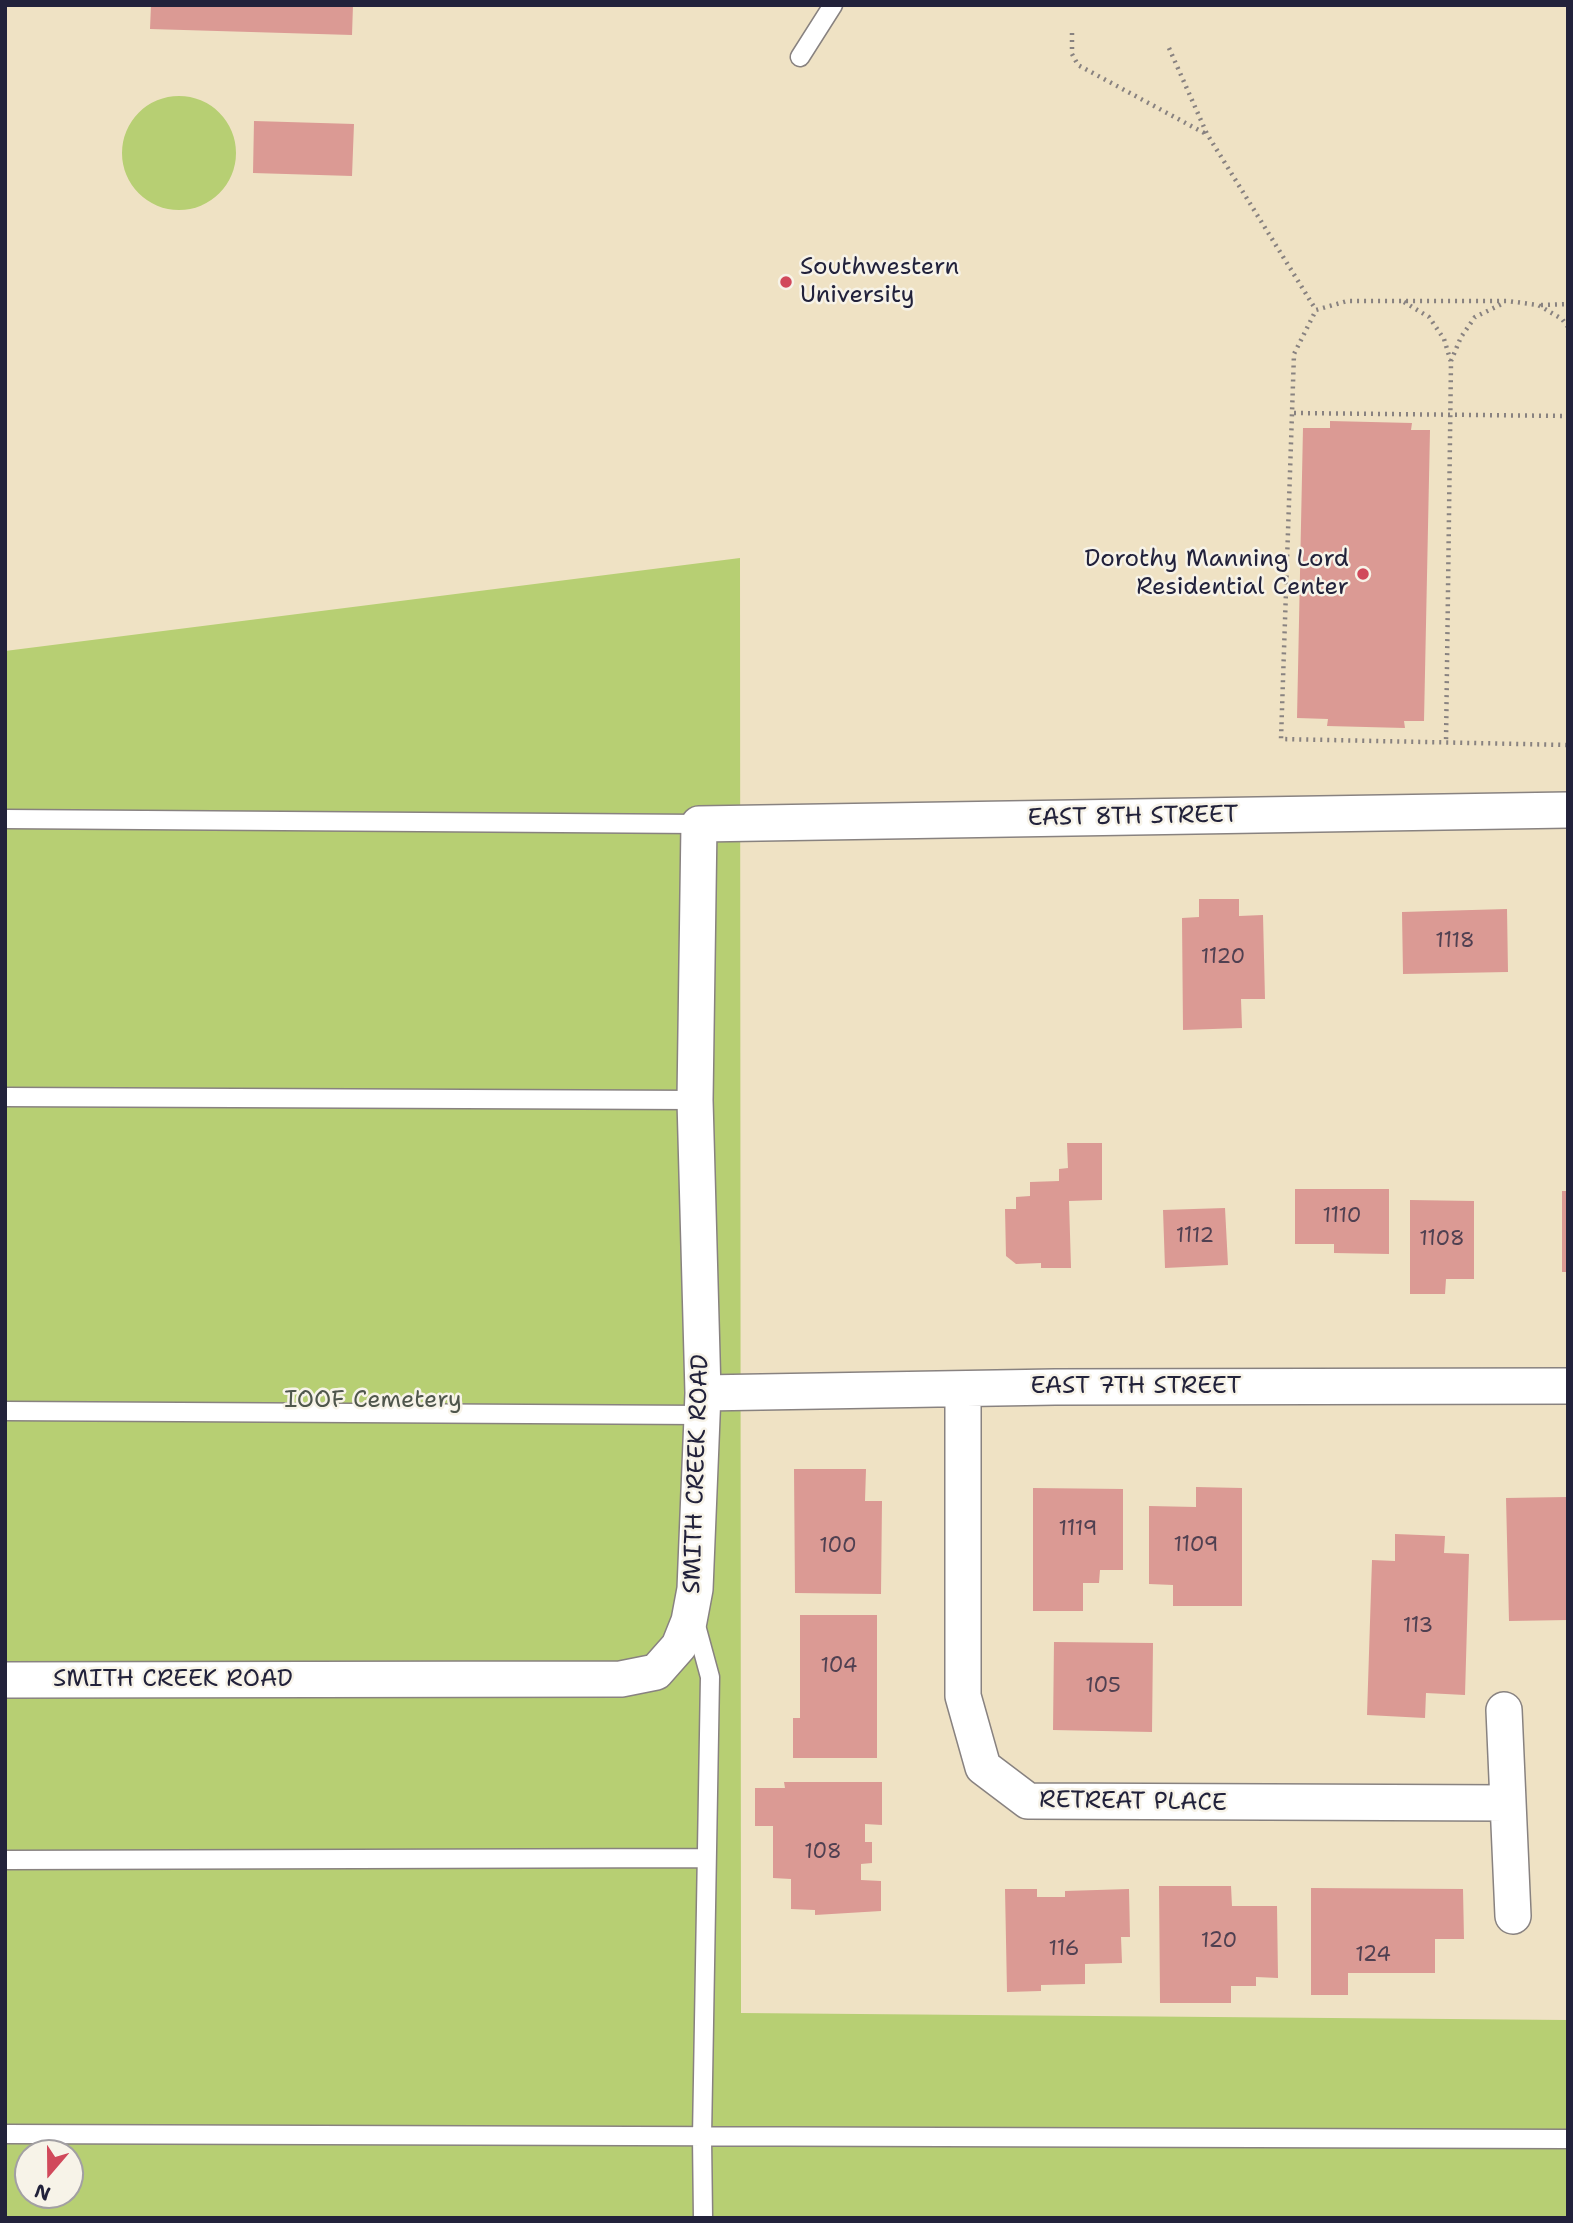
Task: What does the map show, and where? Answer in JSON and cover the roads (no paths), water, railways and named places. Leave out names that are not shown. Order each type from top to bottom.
[{"type":"street","name":"EAST 8TH STREET","points":[[699,824],[1568,810]]},
{"type":"street","name":"SMITH CREEK ROAD","points":[[5,1680],[621,1679],[656,1672],[679,1646],[691,1608],[702,1404],[695,1100],[699,824]]},
{"type":"street","name":"EAST 7TH STREET","points":[[702,1404],[963,1389],[1568,1386]]},
{"type":"street","name":"RETREAT PLACE","points":[[963,1389],[963,1696],[982,1767],[1028,1801],[1508,1803]]},
{"type":"street","points":[[1504,1710],[1513,1916]]},
{"type":"lane","points":[[800,57],[833,5]]},
{"type":"lane","points":[[5,819],[699,824]]},
{"type":"lane","points":[[5,1097],[695,1100]]},
{"type":"lane","points":[[5,1410],[702,1404]]},
{"type":"lane","points":[[691,1608],[710,1677],[703,2218]]},
{"type":"lane","points":[[5,1860],[706,1858]]},
{"type":"lane","points":[[5,2134],[1568,2139]]},
{"type":"place","name":"Southwestern University","points":[[786,282]]},
{"type":"place","name":"Dorothy Manning Lord Residential Center","points":[[1363,574]]},
{"type":"park label","name":"IOOF Cemetery","points":[[373,1401]]}]
